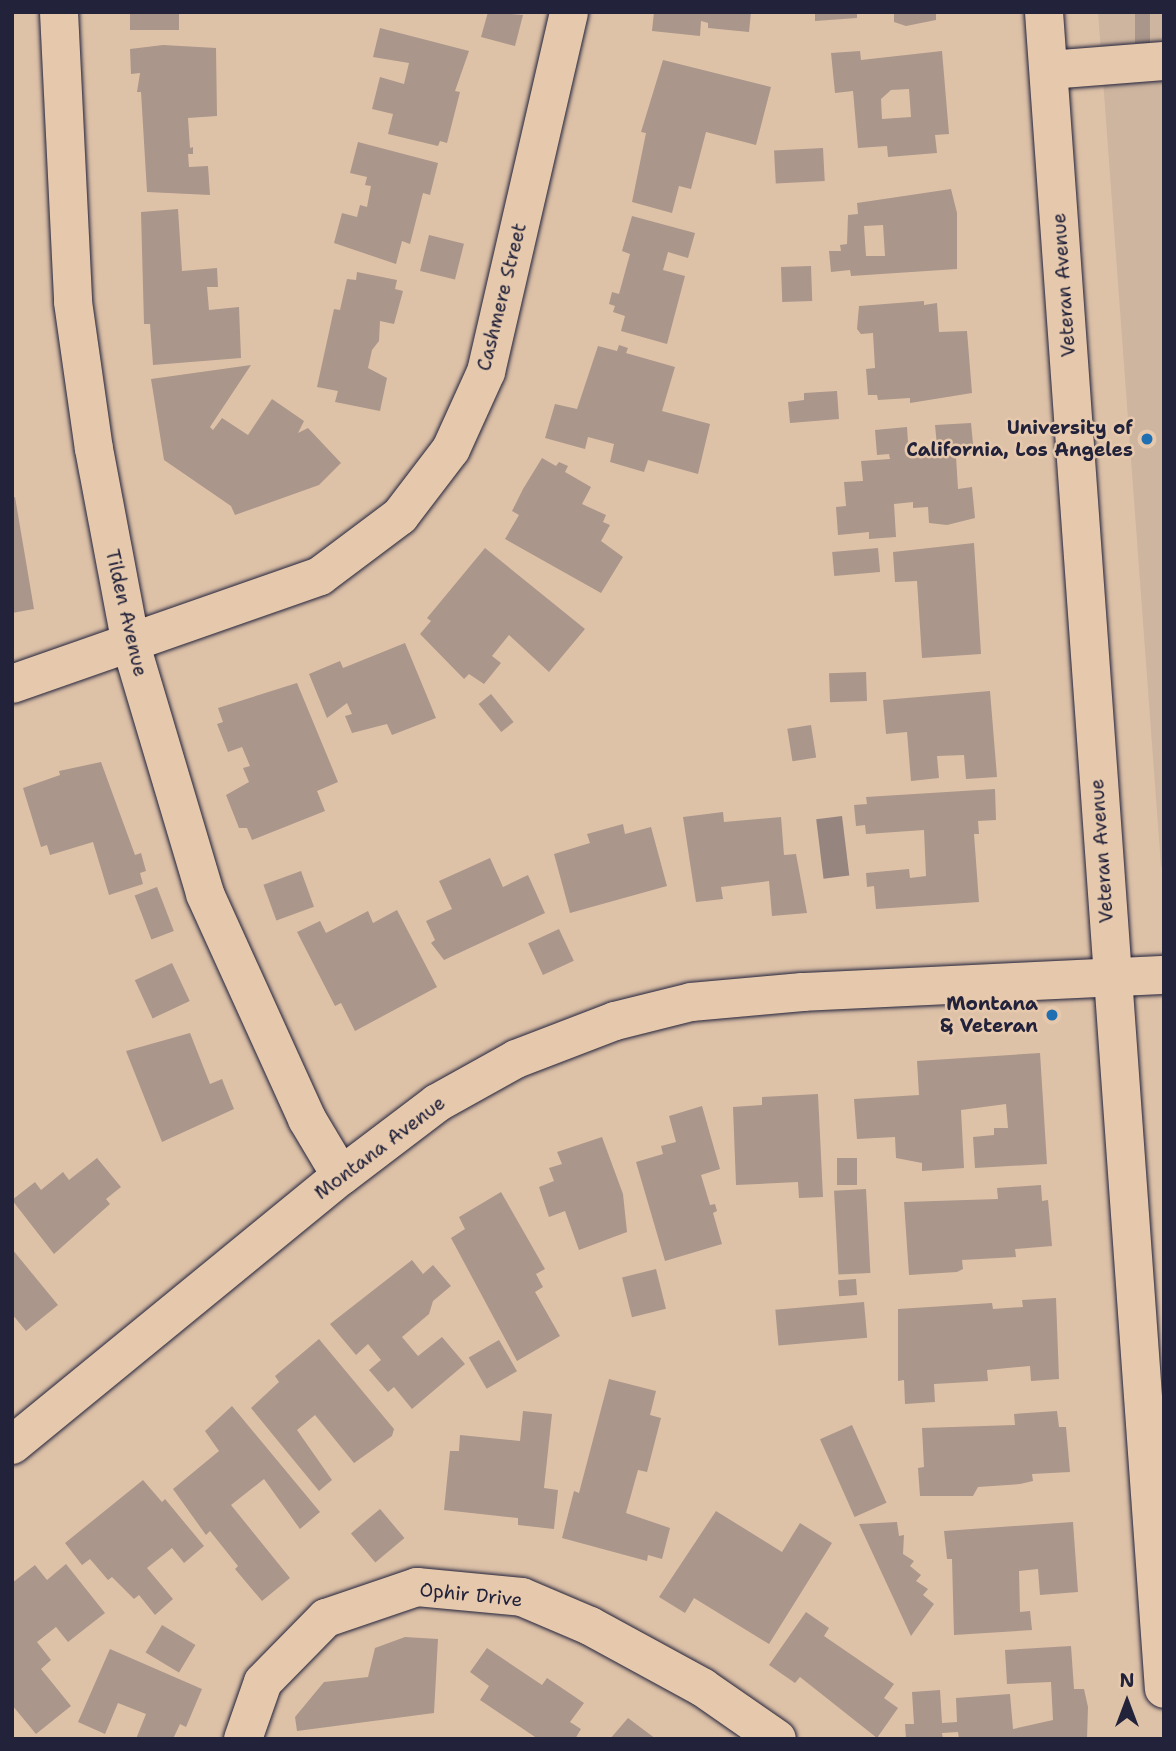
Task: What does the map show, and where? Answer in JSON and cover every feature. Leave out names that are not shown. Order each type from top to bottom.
[{"type":"street","name":"Tilden Avenue","points":[[59,12],[74,302],[94,449],[131,645],[205,894],[307,1119],[341,1176]]},
{"type":"street","name":"Cashmere Street","points":[[12,684],[131,645],[320,576],[400,516],[451,449],[486,372],[569,12]]},
{"type":"street","name":"Veteran Avenue","points":[[1044,12],[1110,977],[1164,1689]]},
{"type":"street","points":[[1049,70],[1164,61]]},
{"type":"street","name":"Montana Avenue","points":[[12,1445],[341,1176],[437,1103],[516,1059],[615,1021],[691,1002],[789,993],[1164,975]]},
{"type":"street","name":"Ophir Drive","points":[[243,1739],[262,1682],[327,1618],[417,1587],[522,1597],[590,1626],[702,1687],[777,1739]]},
{"type":"shaded area","name":"University of California, Los Angeles","points":[[1098,12],[1164,12],[1164,871],[1161,866]]},
{"type":"shaded area","points":[[842,816],[849,876],[824,879],[816,819]]},
{"type":"building","points":[[130,12],[179,12],[179,30],[130,30]]},
{"type":"building","points":[[488,12],[523,15],[515,46],[481,37]]},
{"type":"building","points":[[654,12],[751,12],[749,32],[708,28],[708,23],[701,21],[700,36],[652,31]]},
{"type":"building","points":[[815,12],[857,12],[857,18],[815,21]]},
{"type":"building","points":[[894,12],[936,12],[936,20],[906,26],[894,22]]},
{"type":"building","points":[[1135,12],[1150,12],[1150,43],[1135,43]]},
{"type":"building","points":[[380,28],[469,51],[455,91],[460,92],[447,143],[440,141],[438,146],[388,134],[393,114],[372,109],[380,77],[404,84],[409,63],[373,57]]},
{"type":"building","points":[[163,45],[216,48],[217,116],[188,118],[190,148],[193,147],[193,154],[188,154],[189,167],[208,166],[210,195],[147,192],[141,92],[137,92],[140,73],[131,74],[130,49]]},
{"type":"building","points":[[860,51],[861,60],[942,51],[949,134],[935,135],[937,153],[888,157],[887,146],[858,148],[853,91],[835,93],[831,53]],"holes":[[[909,89],[911,117],[882,119],[881,99],[891,90]]]},
{"type":"building","points":[[663,60],[771,87],[756,145],[706,132],[691,189],[679,186],[672,213],[632,202],[646,133],[641,132]]},
{"type":"building","points":[[358,142],[438,163],[430,195],[423,193],[410,244],[402,241],[396,264],[334,243],[342,213],[357,217],[360,205],[367,207],[371,186],[365,185],[367,177],[350,173]]},
{"type":"building","points":[[823,148],[825,181],[776,184],[774,151]]},
{"type":"building","points":[[951,189],[957,213],[957,269],[851,276],[850,270],[831,272],[829,251],[841,251],[840,245],[847,244],[848,215],[858,214],[857,203]],"holes":[[[883,225],[885,256],[866,256],[864,226]]]},
{"type":"building","points":[[178,209],[182,271],[217,268],[218,287],[207,287],[209,310],[239,307],[241,358],[153,365],[150,324],[144,324],[141,212]]},
{"type":"building","points":[[632,216],[695,233],[688,258],[668,252],[663,270],[685,276],[667,344],[621,331],[625,316],[613,312],[615,306],[609,304],[612,292],[619,294],[630,254],[622,251]]},
{"type":"building","points":[[429,235],[464,244],[455,280],[420,271]]},
{"type":"building","points":[[811,266],[812,301],[782,302],[781,267]]},
{"type":"building","points":[[357,272],[397,280],[395,289],[403,291],[394,324],[380,321],[379,341],[372,350],[368,368],[387,378],[380,411],[335,402],[338,391],[317,387],[334,309],[340,310],[347,279],[356,280]]},
{"type":"building","points":[[924,301],[924,305],[937,303],[939,332],[967,331],[972,393],[910,403],[910,398],[878,400],[877,395],[868,395],[866,369],[875,368],[873,333],[861,334],[857,329],[859,306]]},
{"type":"building","points":[[619,345],[628,348],[626,353],[675,367],[662,411],[710,424],[698,474],[648,460],[644,472],[610,462],[614,444],[588,437],[585,449],[545,438],[555,404],[577,409],[598,346],[617,351]]},
{"type":"building","points":[[251,365],[210,427],[213,430],[222,418],[248,435],[272,399],[304,421],[298,433],[308,428],[341,463],[319,485],[235,515],[231,506],[164,460],[151,379]]},
{"type":"building","points":[[837,391],[839,419],[790,423],[788,402],[804,400],[804,393]]},
{"type":"building","points":[[971,423],[974,454],[956,456],[958,489],[972,487],[975,518],[947,525],[929,523],[928,507],[913,508],[913,502],[894,504],[896,537],[869,539],[869,532],[838,535],[836,507],[846,506],[844,482],[863,481],[861,461],[890,459],[889,454],[877,455],[875,430],[907,427],[909,458],[938,456],[935,425]]},
{"type":"building","points":[[542,458],[556,466],[559,462],[568,466],[565,472],[591,487],[582,504],[606,515],[603,522],[610,525],[601,541],[623,557],[601,593],[505,539],[519,515],[512,511]]},
{"type":"building","points":[[15,497],[34,609],[12,613],[12,498]]},
{"type":"building","points":[[974,543],[981,654],[922,658],[917,581],[895,582],[893,552]]},
{"type":"building","points":[[485,548],[585,629],[549,672],[509,635],[492,656],[501,663],[484,684],[469,674],[464,679],[420,634],[431,621],[427,618]]},
{"type":"building","points":[[878,548],[880,572],[834,576],[832,552]]},
{"type":"building","points":[[405,643],[436,718],[392,735],[387,724],[352,733],[345,716],[352,714],[347,703],[327,718],[309,674],[340,661],[343,668]]},
{"type":"building","points":[[866,672],[867,701],[830,702],[829,673]]},
{"type":"building","points":[[297,683],[338,782],[317,791],[325,811],[252,840],[247,828],[239,828],[226,795],[249,782],[243,768],[250,766],[242,747],[228,752],[217,724],[223,722],[218,708]]},
{"type":"building","points":[[990,691],[997,777],[966,779],[964,755],[937,756],[939,778],[911,781],[907,732],[886,734],[883,700]]},
{"type":"building","points":[[491,694],[514,722],[501,732],[479,704]]},
{"type":"building","points":[[811,725],[816,758],[792,761],[787,729]]},
{"type":"building","points":[[101,762],[135,855],[141,853],[146,871],[140,873],[143,884],[109,895],[93,842],[50,855],[47,845],[41,847],[23,788],[60,775],[59,771]]},
{"type":"building","points":[[995,789],[996,820],[978,821],[979,834],[974,834],[979,902],[876,909],[874,886],[867,887],[866,873],[909,869],[910,878],[926,876],[924,830],[866,834],[865,825],[856,826],[854,805],[867,804],[866,797]]},
{"type":"building","points":[[723,812],[724,822],[781,817],[784,855],[796,854],[807,913],[772,916],[769,881],[721,887],[723,899],[696,902],[683,817]]},
{"type":"building","points":[[623,824],[625,834],[651,827],[667,886],[570,913],[554,854],[590,843],[587,834]]},
{"type":"building","points":[[490,858],[503,887],[528,875],[545,913],[444,960],[431,943],[435,940],[426,921],[452,909],[439,881]]},
{"type":"building","points":[[301,871],[314,907],[276,920],[263,885]]},
{"type":"building","points":[[157,887],[174,931],[151,939],[135,896]]},
{"type":"building","points":[[397,910],[437,987],[355,1031],[341,1003],[335,1006],[297,932],[320,921],[326,933],[368,911],[373,923]]},
{"type":"building","points":[[559,929],[574,961],[543,975],[528,943]]},
{"type":"building","points":[[172,963],[190,1001],[153,1018],[135,980]]},
{"type":"building","points":[[190,1033],[210,1084],[222,1079],[234,1109],[162,1142],[126,1051]]},
{"type":"building","points":[[1040,1053],[1047,1164],[975,1168],[973,1137],[994,1135],[994,1128],[1008,1128],[1006,1104],[961,1110],[964,1168],[922,1171],[922,1163],[896,1158],[895,1137],[857,1139],[854,1099],[919,1095],[917,1061]]},
{"type":"building","points":[[818,1094],[823,1197],[799,1198],[798,1182],[736,1185],[733,1107],[762,1105],[762,1097]]},
{"type":"building","points":[[702,1106],[720,1169],[701,1175],[710,1205],[715,1204],[717,1211],[713,1213],[722,1244],[665,1261],[636,1162],[663,1154],[661,1146],[676,1142],[669,1116]]},
{"type":"building","points":[[602,1137],[623,1194],[627,1232],[579,1250],[565,1211],[549,1217],[539,1187],[554,1181],[549,1168],[562,1164],[557,1152]]},
{"type":"building","points":[[97,1158],[121,1187],[106,1199],[110,1204],[54,1254],[12,1200],[35,1182],[41,1190],[63,1172],[69,1180]]},
{"type":"building","points":[[837,1158],[857,1158],[857,1185],[837,1185]]},
{"type":"building","points":[[1041,1185],[1042,1201],[1048,1200],[1052,1246],[1015,1249],[1016,1257],[962,1260],[963,1269],[957,1272],[909,1275],[904,1202],[998,1199],[997,1188]]},
{"type":"building","points":[[866,1189],[870,1273],[838,1275],[834,1191]]},
{"type":"building","points":[[501,1192],[545,1269],[536,1274],[543,1287],[535,1292],[560,1336],[517,1361],[451,1238],[465,1229],[459,1217]]},
{"type":"building","points":[[12,1249],[58,1305],[26,1331],[12,1314]]},
{"type":"building","points":[[412,1260],[423,1274],[433,1265],[451,1286],[433,1301],[429,1314],[402,1337],[418,1356],[442,1337],[465,1364],[412,1409],[394,1387],[388,1392],[369,1370],[381,1360],[368,1344],[356,1355],[330,1324]]},
{"type":"building","points":[[656,1269],[666,1309],[632,1317],[622,1277]]},
{"type":"building","points":[[856,1279],[857,1295],[839,1296],[838,1280]]},
{"type":"building","points":[[1056,1298],[1059,1379],[1031,1381],[1030,1366],[987,1370],[988,1381],[934,1384],[935,1402],[905,1404],[904,1380],[898,1381],[898,1309],[992,1303],[993,1309],[1023,1307],[1022,1300]]},
{"type":"building","points":[[864,1302],[867,1338],[778,1346],[775,1310]]},
{"type":"building","points":[[319,1339],[394,1429],[392,1436],[354,1463],[315,1415],[297,1430],[332,1480],[319,1491],[251,1408],[279,1382],[275,1376]]},
{"type":"building","points":[[499,1340],[517,1371],[487,1389],[469,1358]]},
{"type":"building","points":[[609,1379],[656,1391],[650,1415],[661,1418],[647,1472],[638,1470],[626,1513],[670,1528],[662,1559],[648,1555],[647,1561],[562,1538],[574,1491],[579,1493]]},
{"type":"building","points":[[232,1406],[320,1512],[300,1529],[264,1479],[231,1505],[290,1578],[262,1601],[235,1569],[238,1566],[210,1531],[206,1535],[173,1489],[219,1451],[205,1431]]},
{"type":"building","points":[[523,1411],[552,1414],[544,1488],[558,1490],[554,1529],[518,1525],[518,1518],[444,1510],[450,1451],[459,1451],[460,1435],[520,1441]]},
{"type":"building","points":[[1057,1411],[1059,1427],[1066,1427],[1070,1472],[1032,1474],[1033,1481],[978,1487],[973,1496],[920,1496],[918,1468],[924,1467],[922,1428],[1015,1425],[1014,1414]]},
{"type":"building","points":[[852,1425],[887,1503],[855,1517],[820,1439]]},
{"type":"building","points":[[143,1480],[162,1502],[165,1499],[204,1546],[184,1563],[172,1548],[147,1568],[173,1599],[155,1615],[139,1595],[134,1599],[112,1577],[108,1580],[90,1559],[82,1565],[65,1543]]},
{"type":"building","points":[[380,1509],[404,1538],[375,1563],[351,1533]]},
{"type":"building","points":[[716,1511],[782,1552],[800,1523],[832,1543],[769,1644],[694,1598],[685,1613],[659,1597]]},
{"type":"building","points":[[897,1522],[899,1536],[904,1535],[903,1554],[914,1561],[910,1566],[921,1575],[916,1581],[928,1589],[923,1595],[934,1604],[911,1636],[859,1524]]},
{"type":"building","points":[[1073,1522],[1078,1592],[1040,1595],[1038,1569],[1019,1571],[1020,1612],[1030,1611],[1032,1630],[954,1635],[952,1559],[947,1559],[944,1531]]},
{"type":"building","points":[[66,1564],[105,1613],[68,1642],[56,1627],[37,1642],[51,1660],[41,1669],[71,1706],[36,1734],[12,1705],[12,1583],[35,1565],[47,1580]]},
{"type":"building","points":[[806,1612],[829,1628],[824,1636],[894,1684],[884,1698],[898,1708],[877,1738],[800,1677],[795,1683],[769,1665]]},
{"type":"building","points":[[162,1625],[195,1645],[179,1673],[146,1652]]},
{"type":"building","points":[[405,1637],[438,1639],[434,1713],[297,1731],[295,1717],[324,1682],[368,1677],[375,1648]]},
{"type":"building","points":[[1071,1646],[1074,1689],[1084,1689],[1088,1707],[1087,1739],[959,1739],[958,1732],[942,1733],[943,1739],[906,1739],[905,1724],[914,1724],[912,1692],[940,1690],[942,1723],[957,1722],[956,1698],[1010,1694],[1013,1729],[1053,1720],[1051,1682],[1007,1684],[1005,1650]]},
{"type":"building","points":[[487,1648],[542,1685],[547,1678],[584,1703],[570,1722],[581,1729],[575,1739],[538,1739],[480,1700],[489,1686],[470,1672]]},
{"type":"building","points":[[110,1649],[202,1689],[186,1727],[180,1724],[173,1739],[136,1739],[146,1714],[118,1703],[105,1734],[78,1722]]},
{"type":"building","points":[[628,1718],[656,1739],[610,1739]]},
{"type":"place","name":"University of California, Los Angeles","points":[[1147,439]]},
{"type":"place","name":"Montana & Veteran","points":[[1052,1015]]}]
